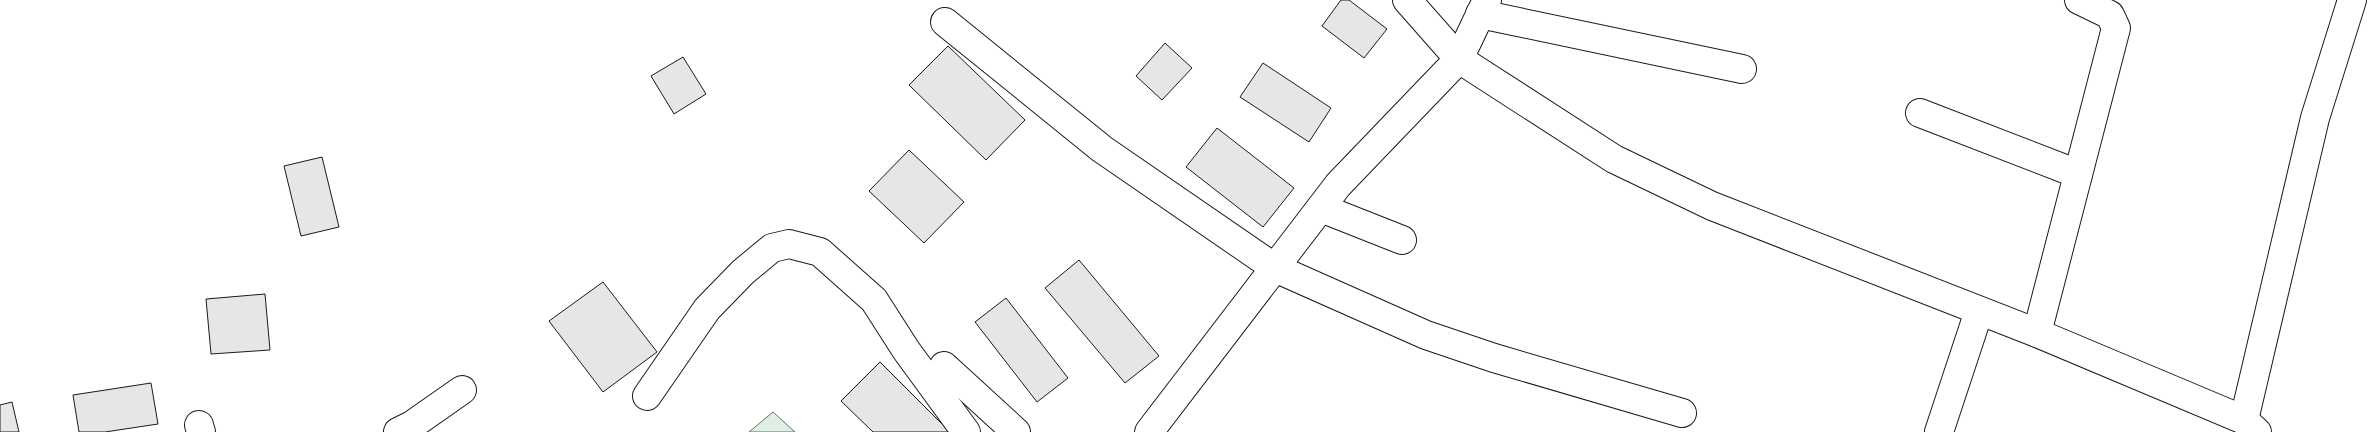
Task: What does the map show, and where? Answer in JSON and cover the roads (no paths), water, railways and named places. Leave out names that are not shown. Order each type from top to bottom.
[{"type":"street","points":[[1407,0],[1459,59],[1614,159],[1712,206],[2037,333],[2251,426],[2315,118],[2352,0]]},
{"type":"street","points":[[2037,333],[2116,28],[2110,15],[2079,0]]},
{"type":"street","points":[[1149,432],[1338,185],[1459,59],[1484,7],[1742,69]]},
{"type":"street","points":[[945,22],[1102,149],[1275,268],[1426,335],[1494,358],[1682,413]]},
{"type":"street","points":[[1920,113],[2078,174]]},
{"type":"street","points":[[1321,208],[1402,240]]},
{"type":"street","points":[[647,396],[707,309],[743,272],[772,248],[789,244],[820,252],[874,300],[906,350],[966,432]]},
{"type":"street","points":[[1939,432],[1979,311]]},
{"type":"street","points":[[944,366],[1016,432]]},
{"type":"street","points":[[398,432],[412,425],[462,390]]}]
